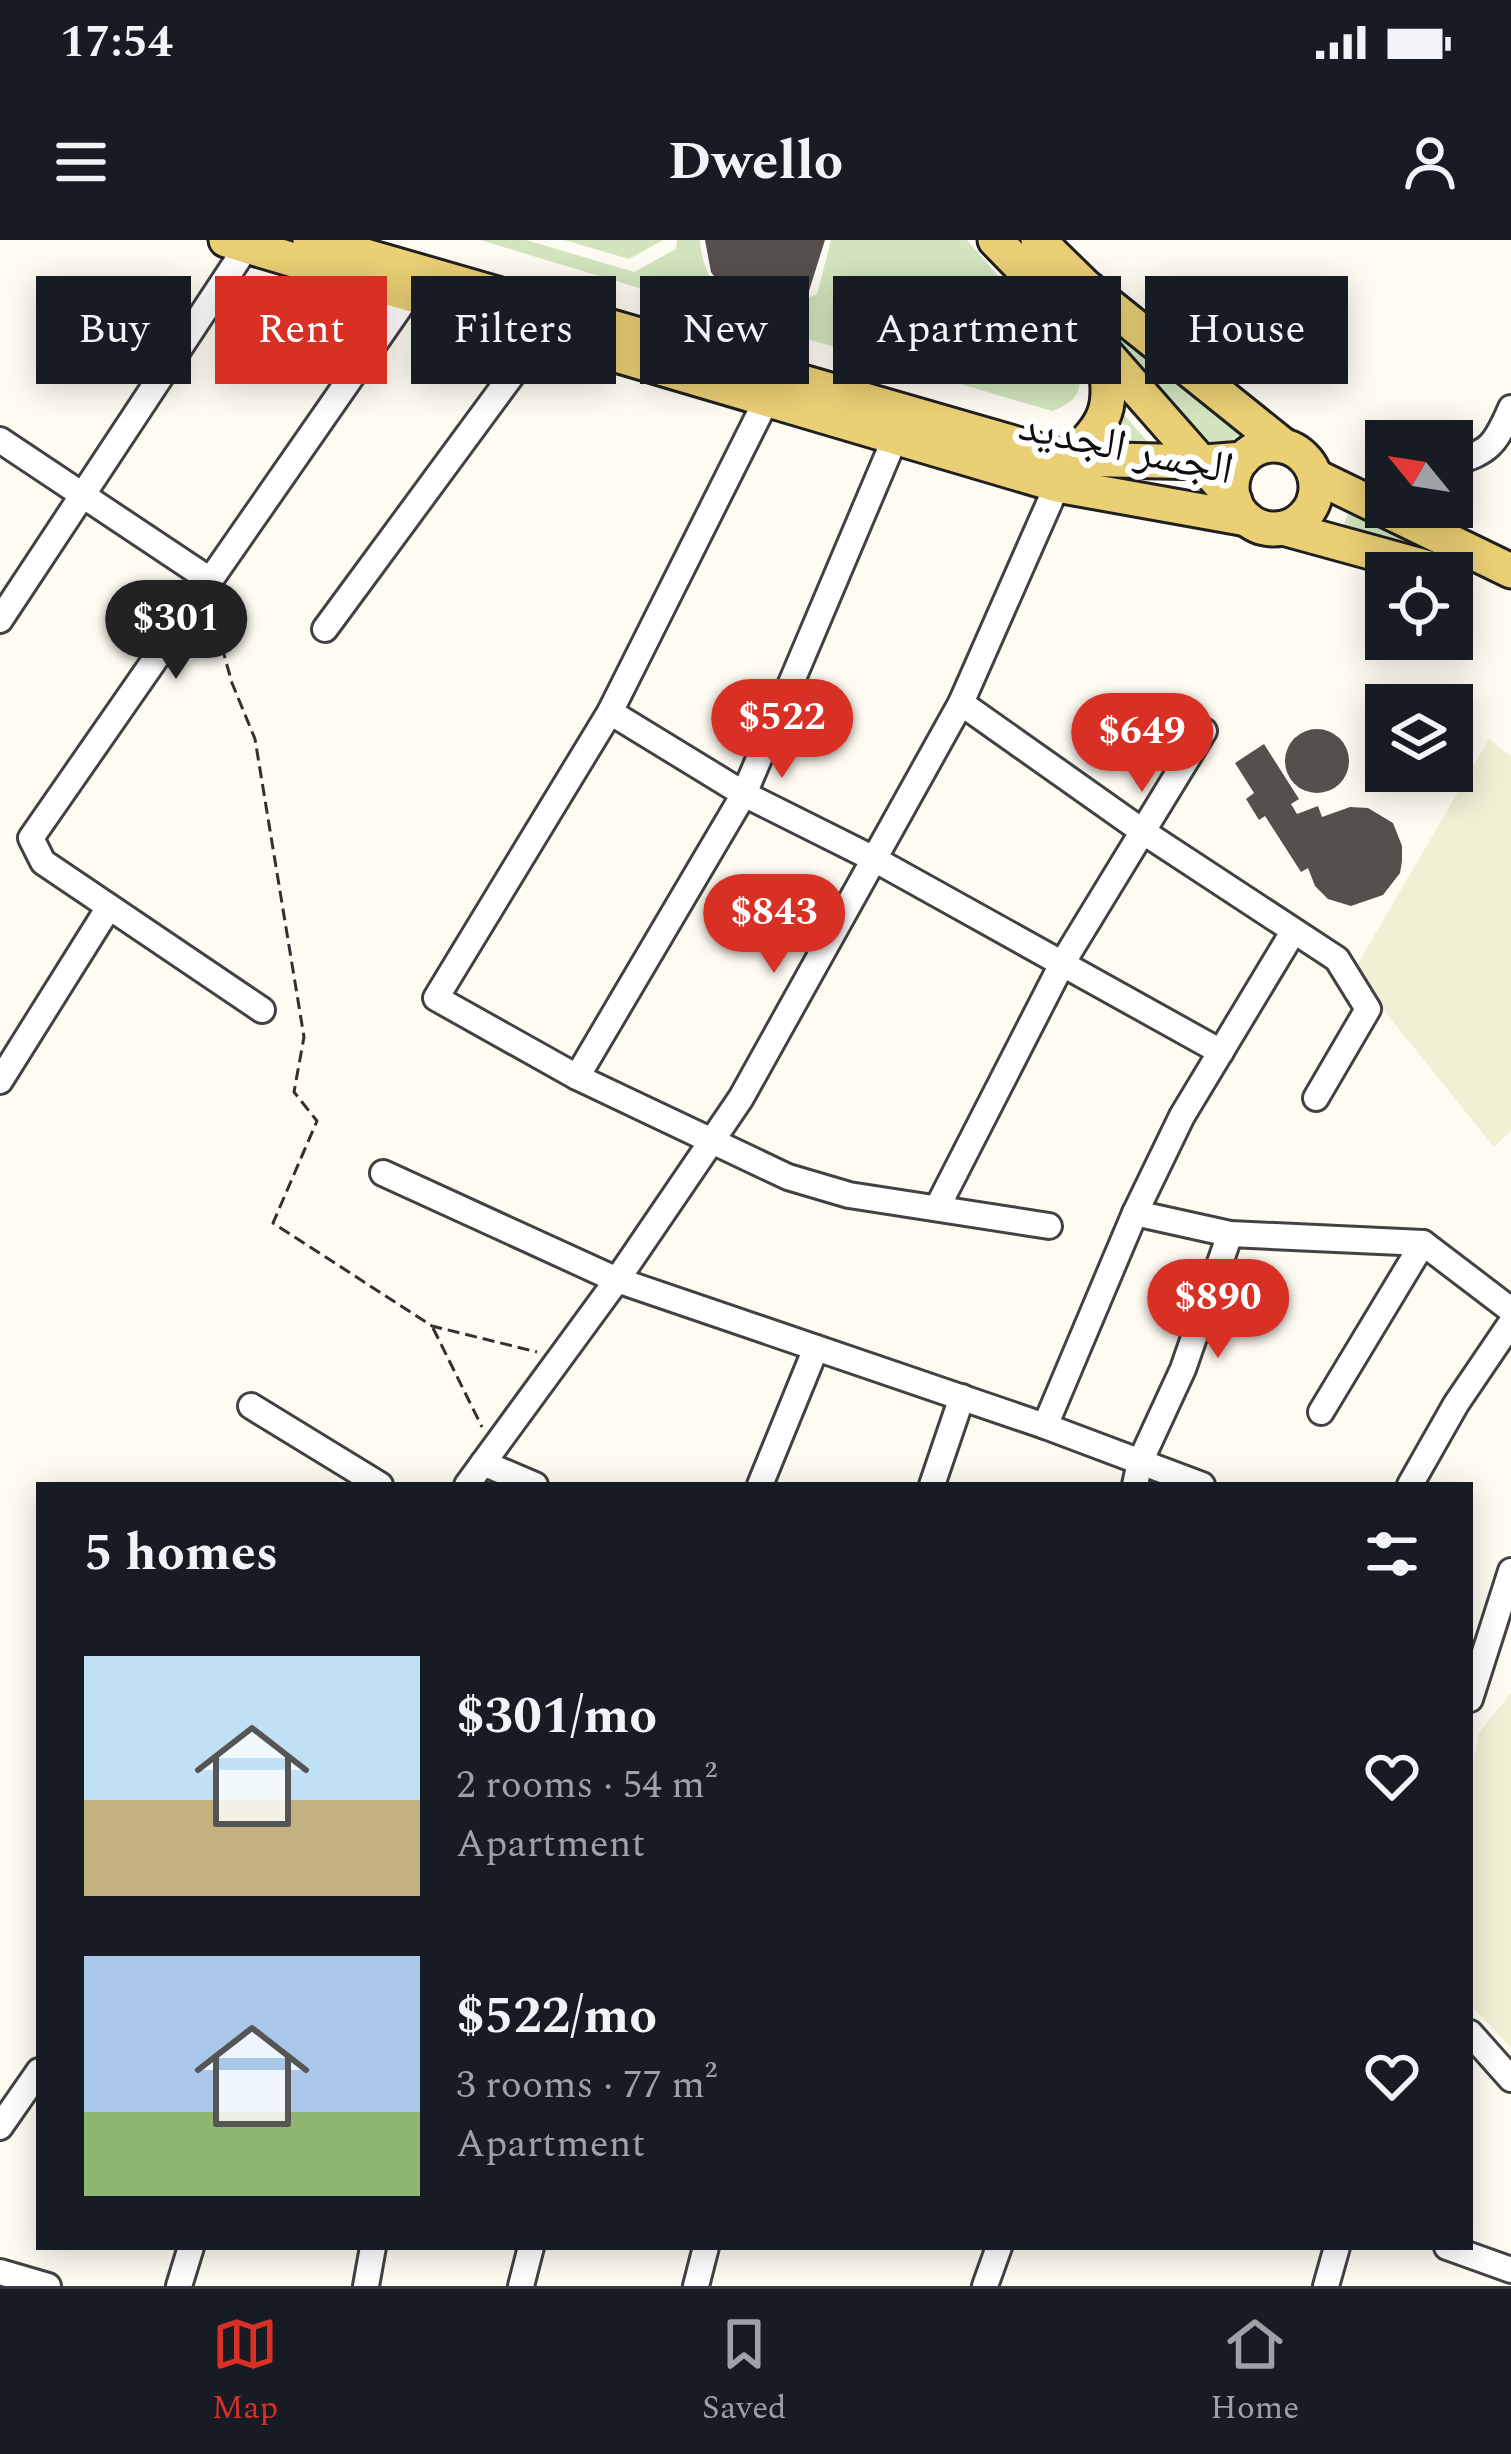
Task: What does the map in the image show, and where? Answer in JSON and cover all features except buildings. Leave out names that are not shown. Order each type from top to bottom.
[{"type":"main road","name":"الجسر الجديد","points":[[310,240],[1063,472],[1244,459]]},
{"type":"main road","points":[[995,240],[1030,276]]},
{"type":"main road","points":[[1038,240],[1085,286],[1284,446],[1304,457],[1315,476],[1313,503],[1306,514],[1283,528]]},
{"type":"main road","name":"الجسر الجديد","points":[[237,243],[409,294]]},
{"type":"main road","name":"الجسر الجديد","points":[[616,355],[896,437],[1241,510]]},
{"type":"main road","points":[[1121,371],[1258,526],[1283,528],[1370,552]]},
{"type":"main road","points":[[1063,472],[1106,416],[1109,384]]},
{"type":"main road","points":[[1241,510],[1233,479],[1244,459],[1262,447],[1284,446]]},
{"type":"main road","points":[[1315,476],[1365,491]]},
{"type":"main road","points":[[1436,528],[1511,571]]},
{"type":"main road","points":[[1473,580],[1511,590]]},
{"type":"street","points":[[0,620],[83,495],[237,243]]},
{"type":"street","points":[[262,1010],[43,862],[31,838],[409,294]]},
{"type":"street","points":[[325,629],[505,384]]},
{"type":"street","points":[[767,399],[610,712],[436,998],[577,1077],[788,1177],[848,1195],[1049,1226]]},
{"type":"street","points":[[1473,457],[1483,454],[1511,408]]},
{"type":"street","points":[[577,1077],[744,794],[896,437]]},
{"type":"street","points":[[0,440],[210,580]]},
{"type":"street","points":[[469,1482],[617,1280],[741,1098],[961,703],[1063,472]]},
{"type":"street","points":[[961,703],[1142,831],[1337,959],[1368,1009],[1316,1098]]},
{"type":"street","points":[[610,712],[744,794],[874,859],[1221,1052]]},
{"type":"street","points":[[937,1208],[1063,962],[1204,731]]},
{"type":"street","points":[[0,1081],[110,907]]},
{"type":"street","points":[[1045,1426],[1135,1213],[1182,1116],[1293,932]]},
{"type":"street","points":[[382,1173],[617,1280],[1045,1426],[1137,1473],[1186,1482]]},
{"type":"street","points":[[1135,1213],[1230,1234],[1423,1243],[1511,1310]]},
{"type":"street","points":[[1137,1473],[1183,1369],[1230,1234]]},
{"type":"street","points":[[1321,1412],[1423,1243]]},
{"type":"street","points":[[1412,1482],[1456,1404],[1511,1323]]},
{"type":"street","points":[[761,1482],[816,1348]]},
{"type":"street","points":[[933,1482],[962,1397]]},
{"type":"street","points":[[251,1406],[375,1482]]},
{"type":"street","points":[[488,1456],[531,1482]]},
{"type":"street","points":[[1473,1690],[1511,1571]]},
{"type":"street","points":[[1473,2035],[1511,2079]]},
{"type":"street","points":[[0,2126],[36,2075]]},
{"type":"street","points":[[179,2286],[190,2250]]},
{"type":"street","points":[[366,2286],[372,2250]]},
{"type":"street","points":[[521,2286],[529,2250]]},
{"type":"street","points":[[696,2286],[705,2250]]},
{"type":"street","points":[[985,2286],[998,2250]]},
{"type":"street","points":[[1326,2286],[1336,2250]]},
{"type":"street","points":[[1455,2250],[1511,2270]]},
{"type":"street","points":[[0,2272],[48,2286]]},
{"type":"path","points":[[210,580],[212,611],[232,682],[255,739],[304,1037],[294,1092],[317,1120],[273,1223],[432,1326],[560,1358]]},
{"type":"path","points":[[432,1326],[488,1456]]},
{"type":"shaded area","points":[[1489,739],[1511,756],[1511,1131],[1494,1147],[1353,972],[1458,792],[1473,792],[1473,766]]},
{"type":"shaded area","points":[[1511,1693],[1511,2048],[1473,2007],[1473,1766],[1479,1733]]},
{"type":"green space","points":[[480,240],[526,240],[634,272],[676,249],[677,240],[700,240],[710,276],[640,276],[640,288],[616,281],[616,276],[599,276]]},
{"type":"green space","points":[[564,240],[663,240],[629,259]]},
{"type":"green space","points":[[831,240],[967,240],[998,276],[833,276],[833,346],[809,339],[809,298],[817,294]]},
{"type":"green space","points":[[1007,240],[1019,240],[1062,276],[1041,276]]},
{"type":"green space","points":[[1121,326],[1145,346],[1145,384],[1189,384],[1251,436],[1200,447],[1121,362]]},
{"type":"green space","points":[[960,384],[1079,384],[1075,397],[1052,411]]},
{"type":"green space","points":[[1121,411],[1152,447],[1101,444]]},
{"type":"green space","points":[[1352,504],[1365,510],[1365,528],[1400,528],[1449,552],[1403,552],[1340,534]]},
{"type":"green space","points":[[1473,564],[1511,583],[1473,572]]}]
